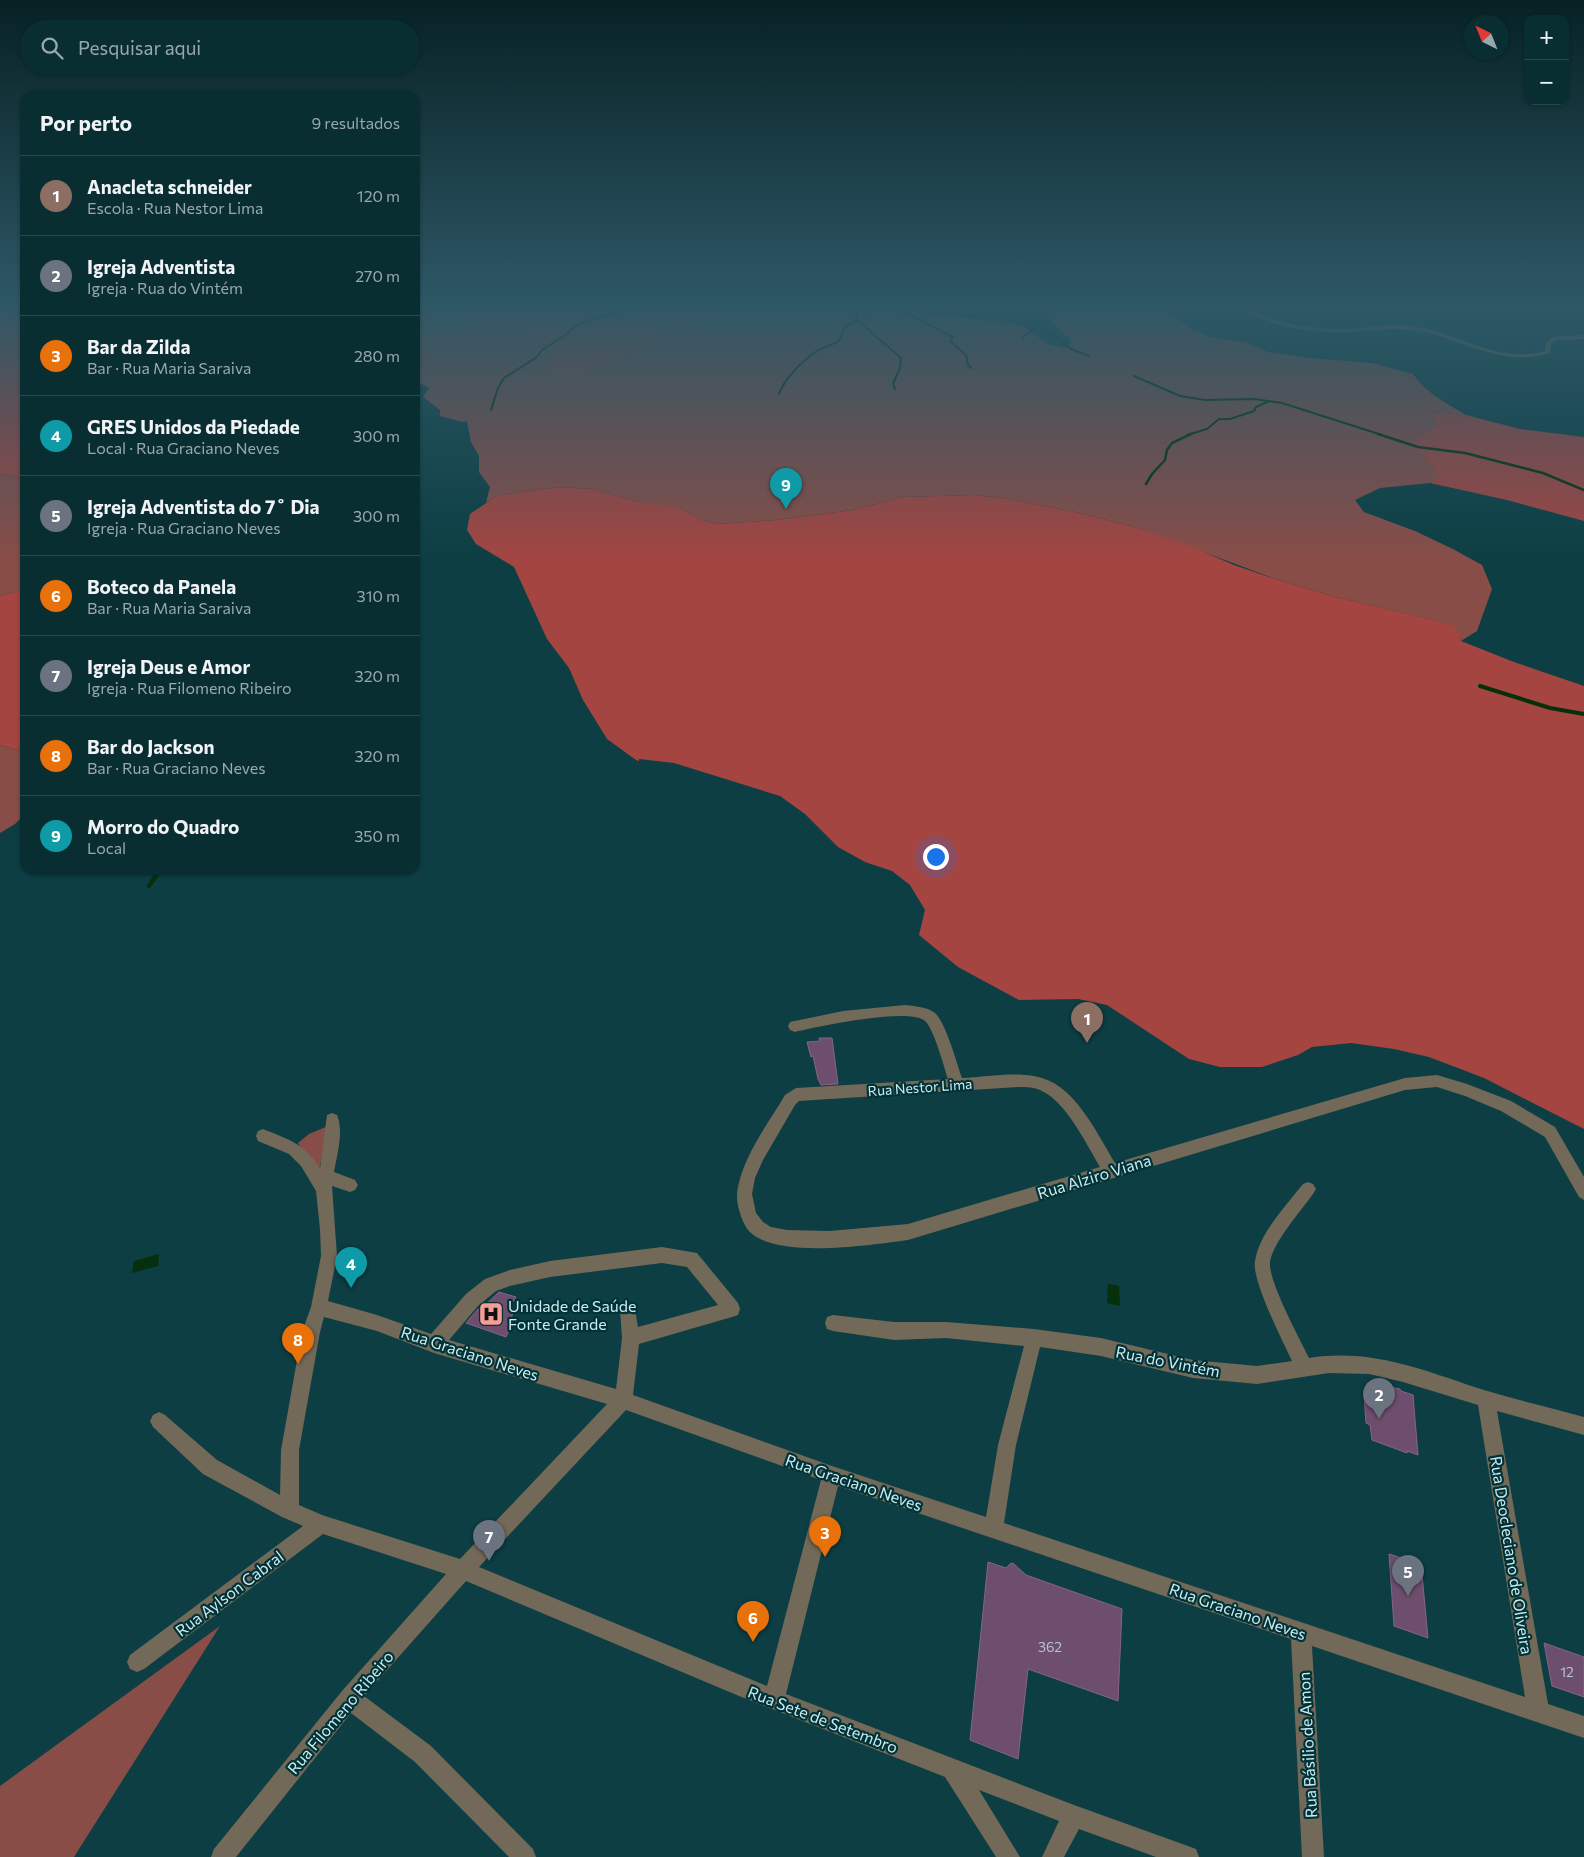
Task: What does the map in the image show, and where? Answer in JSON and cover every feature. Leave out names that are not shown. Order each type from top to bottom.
[{"type":"street","points":[[795,1026],[852,1014],[914,1012],[925,1014],[934,1022],[957,1085]]},
{"type":"street","name":"Rua Nestor Lima","points":[[744,1191],[750,1171],[790,1100],[796,1095],[1020,1080],[1034,1081],[1051,1088],[1070,1108],[1111,1171]]},
{"type":"street","name":"Rua Alziro Viana","points":[[744,1191],[747,1212],[757,1228],[775,1236],[798,1239],[867,1238],[908,1232],[1405,1084],[1437,1081],[1467,1090],[1506,1106],[1550,1132],[1584,1192]]},
{"type":"street","points":[[289,1510],[290,1450],[311,1332],[319,1307],[329,1256],[325,1183],[332,1120]]},
{"type":"street","points":[[263,1136],[294,1149],[325,1183],[350,1185]]},
{"type":"street","points":[[1305,1368],[1272,1297],[1262,1264],[1270,1241],[1308,1189]]},
{"type":"street","points":[[434,1344],[472,1300],[491,1286],[510,1278],[550,1269],[662,1255],[691,1259],[732,1309],[631,1338]]},
{"type":"street","name":"Rua Graciano Neves","points":[[319,1307],[377,1323],[434,1344],[623,1400],[832,1474],[1584,1727]]},
{"type":"street","points":[[623,1400],[631,1338],[628,1310]]},
{"type":"street","name":"Rua do Vintém","points":[[833,1323],[894,1331],[946,1330],[1034,1338],[1101,1347],[1193,1369],[1257,1375],[1329,1364],[1369,1365],[1403,1373],[1486,1399],[1584,1426]]},
{"type":"street","points":[[994,1529],[1007,1445],[1034,1338]]},
{"type":"street","name":"Rua Deocleciano de Oliveira","points":[[1486,1399],[1538,1710]]},
{"type":"street","name":"Rua Filomeno Ribeiro","points":[[222,1857],[349,1698],[463,1570],[623,1400]]},
{"type":"street","points":[[158,1421],[210,1467],[289,1510],[321,1524],[463,1570]]},
{"type":"street","points":[[774,1699],[832,1474]]},
{"type":"street","name":"Rua Aylson Cabral","points":[[137,1662],[321,1524]]},
{"type":"street","name":"Rua Sete de Setembro","points":[[463,1570],[739,1686],[1074,1816],[1188,1857]]},
{"type":"street","name":"Rua Básilio de Amon","points":[[1301,1633],[1313,1857]]},
{"type":"street","points":[[349,1698],[423,1754],[525,1857]]},
{"type":"street","points":[[952,1768],[1009,1857]]},
{"type":"street","points":[[1053,1857],[1074,1816]]},
{"type":"shaded area","points":[[0,390],[20,390],[20,478],[7,474],[0,475]]},
{"type":"shaded area","points":[[428,390],[1427,390],[1466,415],[1432,412],[1439,425],[1411,443],[1441,475],[1430,483],[1380,488],[1355,500],[1364,512],[1415,531],[1482,565],[1492,589],[1477,631],[1461,641],[1453,625],[1336,597],[1275,579],[1142,529],[1080,513],[1003,498],[974,495],[903,497],[853,510],[776,520],[717,524],[702,520],[684,510],[639,502],[593,489],[559,487],[498,495],[486,503],[490,487],[479,472],[479,456],[471,442],[467,421],[463,422],[440,416],[440,410],[423,397]]},
{"type":"shaded area","points":[[1432,412],[1466,415],[1520,429],[1584,437],[1584,521],[1507,500],[1430,483],[1440,475],[1411,443],[1438,425]]},
{"type":"shaded area","points":[[7,474],[20,478],[20,590],[0,596],[0,475]]},
{"type":"shaded area","points":[[559,487],[593,489],[639,502],[666,505],[684,510],[702,520],[717,524],[776,520],[853,510],[903,497],[974,495],[1003,498],[1080,513],[1142,529],[1275,579],[1336,597],[1454,625],[1461,641],[1514,662],[1584,686],[1584,1129],[1484,1078],[1429,1057],[1394,1049],[1351,1043],[1312,1047],[1298,1055],[1262,1067],[1220,1067],[1189,1059],[1107,1005],[1078,999],[1019,1000],[958,967],[919,935],[925,910],[910,885],[892,871],[865,862],[838,847],[805,814],[780,796],[674,763],[639,759],[639,761],[607,739],[583,700],[569,668],[547,639],[514,567],[476,544],[467,530],[470,514],[498,495]]},
{"type":"shaded area","points":[[20,590],[20,751],[0,745],[0,596]]},
{"type":"shaded area","points":[[0,745],[20,751],[20,819],[0,833]]},
{"type":"shaded area","points":[[328,1126],[318,1175],[298,1143],[309,1134]]},
{"type":"shaded area","points":[[159,1254],[158,1266],[132,1273],[134,1261]]},
{"type":"shaded area","points":[[1108,1284],[1119,1286],[1120,1306],[1107,1303]]},
{"type":"shaded area","points":[[220,1626],[74,1857],[0,1857],[0,1786]]},
{"type":"building","points":[[819,1038],[832,1038],[838,1084],[821,1085],[818,1079],[813,1056],[811,1057],[807,1042],[820,1041]]},
{"type":"building","name":"Unidade de Saúde Fonte Grande","points":[[499,1292],[516,1297],[509,1308],[514,1309],[511,1319],[514,1320],[506,1337],[466,1323],[478,1309],[480,1310]]},
{"type":"building","points":[[1367,1383],[1380,1388],[1380,1385],[1400,1389],[1413,1395],[1418,1455],[1407,1451],[1407,1453],[1372,1440],[1370,1425],[1366,1423],[1364,1395],[1366,1396],[1366,1393],[1368,1393]]},
{"type":"building","points":[[1389,1554],[1421,1564],[1428,1638],[1394,1626]]},
{"type":"building","points":[[988,1562],[1006,1568],[1013,1563],[1026,1575],[1122,1609],[1118,1701],[1028,1669],[1018,1759],[970,1740]]},
{"type":"building","points":[[1544,1643],[1584,1657],[1584,1697],[1552,1686]]},
{"type":"waterway","points":[[491,410],[497,390]]},
{"type":"waterway","points":[[779,394],[781,390]]},
{"type":"waterway","points":[[1165,390],[1180,396],[1205,400],[1254,399],[1269,401]]},
{"type":"waterway","points":[[1187,435],[1207,429],[1219,419],[1230,419],[1254,411],[1256,407],[1269,401]]},
{"type":"waterway","points":[[1269,401],[1282,403],[1382,435]]},
{"type":"waterway","points":[[1146,484],[1152,474],[1165,460],[1167,450],[1172,443],[1191,434]]},
{"type":"waterway","points":[[1378,434],[1418,447],[1465,453],[1543,473],[1584,490]]},
{"type":"waterway","points":[[1480,686],[1550,708],[1584,714]]},
{"type":"waterway","points":[[149,886],[157,875]]},
{"type":"place","name":"Morro do Quadro","points":[[786,509]]},
{"type":"place","name":"Anacleta schneider","points":[[1087,1043]]},
{"type":"place","name":"GRES Unidos da Piedade","points":[[351,1288]]},
{"type":"place","name":"Unidade de Saúde Fonte Grande","points":[[491,1314]]},
{"type":"place","name":"Bar do Jackson","points":[[298,1364]]},
{"type":"place","name":"Igreja Adventista","points":[[1379,1419]]},
{"type":"place","name":"Bar da Zilda","points":[[825,1557]]},
{"type":"place","name":"Igreja Deus e Amor","points":[[489,1561]]},
{"type":"place","name":"Igreja Adventista do 7˚ Dia","points":[[1408,1596]]},
{"type":"place","name":"Boteco da Panela","points":[[753,1642]]}]
